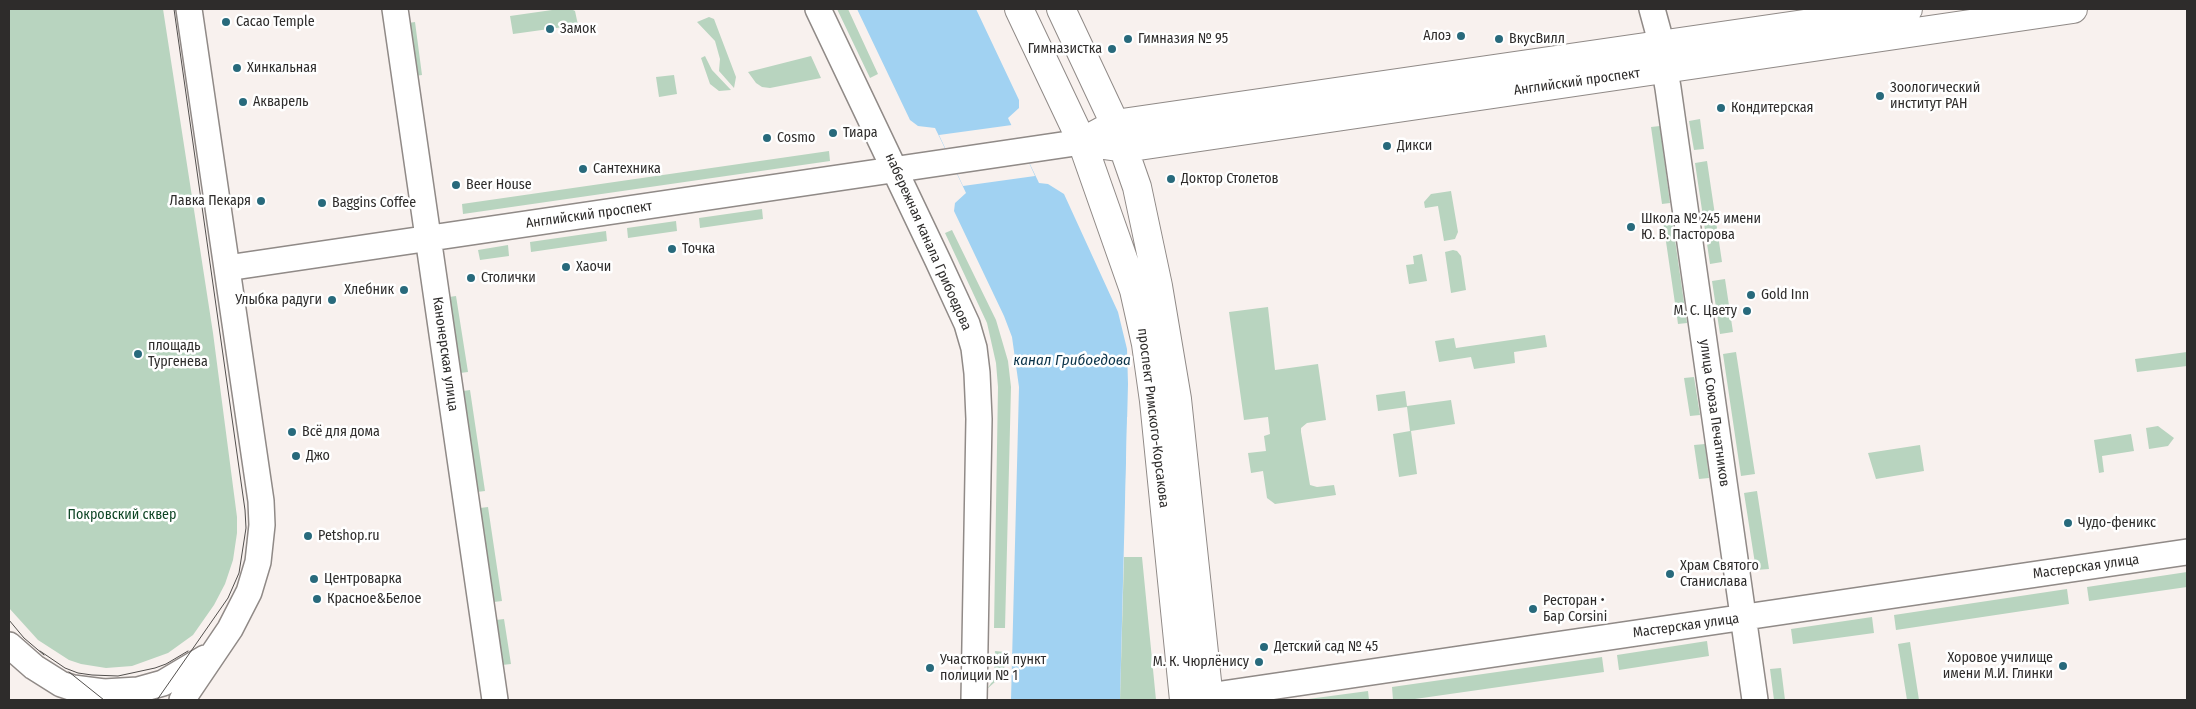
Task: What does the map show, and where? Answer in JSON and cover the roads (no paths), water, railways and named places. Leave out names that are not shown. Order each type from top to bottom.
[{"type":"main road","name":"проспект Римского-Корсакова","points":[[1019,9],[1082,142],[1134,290],[1146,344],[1197,699]]},
{"type":"main road","name":"проспект Римского-Корсакова","points":[[1061,9],[1125,148],[1137,187],[1168,339],[1179,419],[1197,699]]},
{"type":"main road","name":"Английский проспект","points":[[1082,142],[1125,148],[1663,57],[1908,9]]},
{"type":"main road","name":"Английский проспект","points":[[1082,142],[1115,124],[2073,9]]},
{"type":"street","points":[[182,700],[230,629],[249,592],[258,562],[262,525],[261,501],[189,9]]},
{"type":"street","name":"Канонерская улица","points":[[395,9],[494,700]]},
{"type":"street","name":"набережная канала Грибоедова","points":[[818,9],[967,324],[974,348],[977,373],[978,542],[974,700]]},
{"type":"street","name":"улица Союза Печатников","points":[[1652,9],[1663,57],[1755,700]]},
{"type":"street","name":"Английский проспект","points":[[227,268],[1082,142]]},
{"type":"street","name":"Мастерская улица","points":[[1197,699],[2187,552]]},
{"type":"street","points":[[9,645],[76,700]]},
{"type":"street","points":[[52,680],[73,688],[88,691],[118,692],[138,690],[170,680],[216,651]]},
{"type":"water","name":"канал Грибоедова","points":[[857,9],[976,9],[1019,100],[1019,108],[1008,118],[1039,183],[1048,184],[1064,194],[1118,312],[1127,349],[1128,384],[1120,700],[1011,700],[1019,387],[1012,337],[1004,316],[954,211],[955,203],[966,193],[935,128],[918,126],[910,120]]},
{"type":"tram line","points":[[157,700],[228,598],[239,573],[246,528],[174,9]]},
{"type":"tram line","points":[[9,620],[24,638],[44,655]]},
{"type":"tram line","points":[[40,651],[65,668],[78,673],[118,676],[155,668],[188,651]]},
{"type":"tram line","points":[[69,672],[104,700]]},
{"type":"place","name":"Cacao Temple","points":[[226,22]]},
{"type":"place","name":"Замок","points":[[550,29]]},
{"type":"place","name":"Алоэ","points":[[1461,36]]},
{"type":"place","name":"Гимназия № 95","points":[[1128,39]]},
{"type":"place","name":"ВкусВилл","points":[[1499,39]]},
{"type":"place","name":"Гимназистка","points":[[1112,49]]},
{"type":"place","name":"Хинкальная","points":[[237,68]]},
{"type":"place","name":"Зоологический институт РАН","points":[[1880,96]]},
{"type":"place","name":"Акварель","points":[[243,102]]},
{"type":"place","name":"Кондитерская","points":[[1721,108]]},
{"type":"place","name":"Тиара","points":[[833,133]]},
{"type":"place","name":"Cosmo","points":[[767,138]]},
{"type":"place","name":"Дикси","points":[[1387,146]]},
{"type":"place","name":"Сантехника","points":[[583,169]]},
{"type":"place","name":"Доктор Столетов","points":[[1171,179]]},
{"type":"place","name":"Beer House","points":[[456,185]]},
{"type":"place","name":"Лавка Пекаря","points":[[261,201]]},
{"type":"place","name":"Baggins Coffee","points":[[322,203]]},
{"type":"place","name":"Школа № 245 имени Ю. В. Пасторова","points":[[1631,227]]},
{"type":"place","name":"Точка","points":[[672,249]]},
{"type":"place","name":"Хаочи","points":[[566,267]]},
{"type":"place","name":"Столички","points":[[471,278]]},
{"type":"place","name":"Хлебник","points":[[404,290]]},
{"type":"place","name":"Gold Inn","points":[[1751,295]]},
{"type":"place","name":"Улыбка радуги","points":[[332,300]]},
{"type":"place","name":"М. С. Цвету","points":[[1747,311]]},
{"type":"place","name":"площадь Тургенева","points":[[138,354]]},
{"type":"place","name":"Всё для дома","points":[[292,432]]},
{"type":"place","name":"Джо","points":[[296,456]]},
{"type":"place","name":"Чудо-феникс","points":[[2068,523]]},
{"type":"place","name":"Petshop.ru","points":[[308,536]]},
{"type":"place","name":"Храм Святого Станислава","points":[[1670,574]]},
{"type":"place","name":"Центроварка","points":[[314,579]]},
{"type":"place","name":"Красное&Белое","points":[[317,599]]},
{"type":"place","name":"Ресторан • Бар Corsini","points":[[1533,609]]},
{"type":"place","name":"Детский сад № 45","points":[[1264,647]]},
{"type":"place","name":"М. К. Чюрлёнису","points":[[1259,662]]},
{"type":"place","name":"Хоровое училище имени М.И. Глинки","points":[[2063,666]]},
{"type":"place","name":"Участковый пункт полиции № 1","points":[[930,668]]},
{"type":"park label","name":"Покровский сквер","points":[[122,515]]}]
